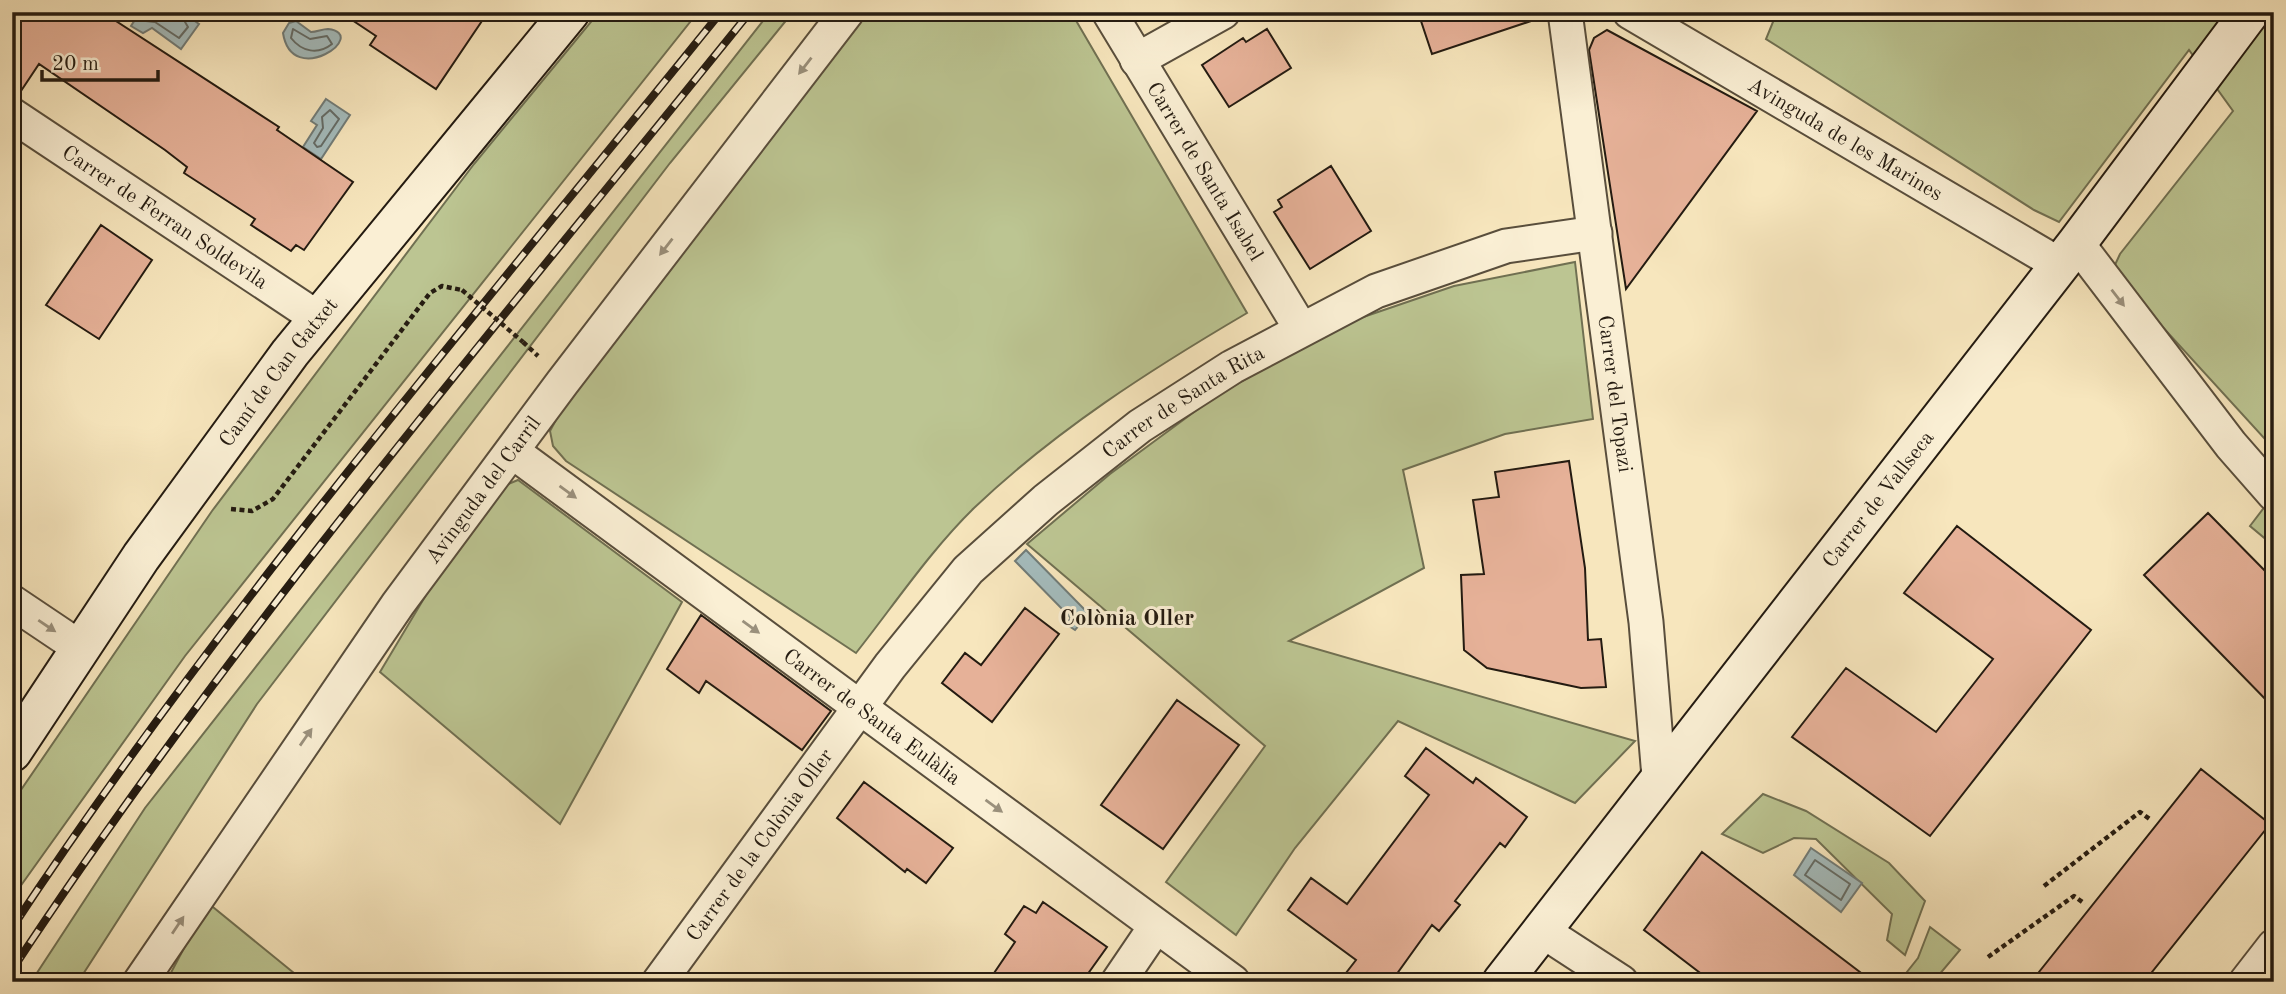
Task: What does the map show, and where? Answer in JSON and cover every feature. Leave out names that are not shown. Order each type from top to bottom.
[{"type":"street","name":"Camí de Can Gatxet","points":[[12,752],[141,557],[290,354],[570,12]]},
{"type":"street","name":"Avinguda del Carril","points":[[140,982],[398,604],[562,383],[847,12]]},
{"type":"street","name":"Carrer de Santa Isabel","points":[[1109,12],[1301,328]]},
{"type":"street","points":[[1138,60],[1223,12]]},
{"type":"street","name":"Carrer del Topazi","points":[[1565,12],[1646,622],[1660,777]]},
{"type":"street","name":"Avinguda de les Marines","points":[[1630,12],[2069,254],[2274,494]]},
{"type":"street","name":"Carrer de Vallseca","points":[[1502,982],[2069,254],[2250,12]]},
{"type":"street","name":"Carrer de Ferran Soldevila","points":[[12,115],[319,319]]},
{"type":"street","name":"Carrer de Santa Rita","points":[[858,706],[968,570],[1046,500],[1140,426],[1232,366],[1376,291],[1506,246],[1595,233]]},
{"type":"street","name":"Carrer de Santa Eulàlia","points":[[513,452],[1233,982]]},
{"type":"street","points":[[12,602],[82,649]]},
{"type":"street","name":"Carrer de la Colònia Oller","points":[[659,982],[858,706]]},
{"type":"street","points":[[1118,982],[1156,926]]},
{"type":"street","points":[[1541,930],[1620,982]]},
{"type":"street","points":[[2246,982],[2274,946]]},
{"type":"path","points":[[231,509],[252,511],[273,499],[430,293],[442,286],[461,290],[523,342]]},
{"type":"path","points":[[2044,886],[2140,812],[2151,820]]},
{"type":"path","points":[[1988,957],[2074,896],[2085,904]]},
{"type":"green space","points":[[599,12],[698,12],[185,656],[12,898],[12,803],[212,511],[474,164]]},
{"type":"green space","points":[[770,12],[793,12],[670,163],[257,704],[78,982],[31,982],[145,808]]},
{"type":"green space","points":[[868,12],[1071,12],[1247,313],[1105,403],[1005,480],[942,542],[856,653],[566,461],[553,446],[550,431],[564,405]]},
{"type":"green space","points":[[1777,12],[2274,12],[2274,449],[2126,287],[2114,267],[2120,254],[2233,111],[2189,50],[2059,222],[2034,210],[1766,39]]},
{"type":"green space","points":[[1575,262],[1593,419],[1505,434],[1403,470],[1424,568],[1289,641],[1635,741],[1575,803],[1398,721],[1295,848],[1236,935],[1166,882],[1265,746],[1027,544],[1110,474],[1213,398],[1337,326],[1454,286]]},
{"type":"green space","points":[[518,480],[682,602],[560,824],[380,672],[487,493]]},
{"type":"green space","points":[[2266,505],[2274,513],[2274,546],[2250,526]]},
{"type":"green space","points":[[1763,794],[1806,811],[1889,863],[1925,901],[1905,955],[1887,940],[1892,914],[1816,839],[1794,838],[1763,853],[1722,834]]},
{"type":"green space","points":[[208,903],[305,982],[166,982]]},
{"type":"green space","points":[[1930,927],[1960,950],[1933,982],[1899,982],[1918,958]]},
{"type":"water","points":[[140,12],[182,12],[199,24],[181,49],[152,28],[143,33],[131,26]]},
{"type":"water","points":[[296,21],[311,32],[328,29],[339,33],[340,40],[325,54],[313,58],[300,57],[289,49],[283,33],[289,23]]},
{"type":"water","points":[[326,99],[350,115],[321,159],[303,147],[317,125],[311,121]]},
{"type":"water","points":[[1026,550],[1089,614],[1075,630],[1066,624],[1071,618],[1015,561]]},
{"type":"water","points":[[1811,848],[1862,883],[1841,912],[1794,875]]},
{"type":"building","points":[[12,12],[102,12],[279,127],[277,130],[353,182],[304,250],[296,245],[291,251],[251,225],[255,219],[184,173],[187,167],[165,150],[39,64],[17,97],[12,96]]},
{"type":"building","points":[[340,12],[488,12],[436,89],[370,45],[376,36]]},
{"type":"building","points":[[1418,12],[1539,12],[1540,18],[1432,54]]},
{"type":"building","points":[[1267,29],[1291,68],[1229,107],[1202,65],[1243,38],[1246,42]]},
{"type":"building","points":[[1607,30],[1757,111],[1626,289],[1589,50],[1594,38]]},
{"type":"building","points":[[1331,166],[1371,231],[1310,269],[1274,212],[1282,207],[1278,200]]},
{"type":"building","points":[[101,225],[152,260],[99,339],[46,305]]},
{"type":"building","points":[[1569,461],[1585,568],[1588,640],[1601,639],[1606,687],[1581,688],[1487,668],[1464,650],[1461,575],[1484,574],[1473,500],[1499,497],[1495,472]]},
{"type":"building","points":[[2208,513],[2274,580],[2274,708],[2144,575]]},
{"type":"building","points":[[1957,526],[2091,630],[1930,836],[1792,737],[1846,668],[1936,732],[1993,659],[1904,593]]},
{"type":"building","points":[[1025,608],[1059,634],[992,722],[942,683],[965,653],[981,665]]},
{"type":"building","points":[[701,615],[831,711],[802,750],[706,681],[699,693],[667,669]]},
{"type":"building","points":[[1177,700],[1239,745],[1163,849],[1101,805]]},
{"type":"building","points":[[1426,748],[1473,783],[1476,778],[1527,817],[1505,847],[1500,843],[1455,901],[1460,905],[1439,931],[1432,925],[1391,982],[1339,982],[1356,960],[1288,910],[1311,878],[1347,904],[1429,795],[1405,776]]},
{"type":"building","points":[[2201,769],[2270,824],[2144,982],[2031,982]]},
{"type":"building","points":[[864,782],[953,848],[926,883],[907,869],[905,872],[837,818]]},
{"type":"building","points":[[1702,852],[1873,982],[1712,982],[1644,930]]},
{"type":"building","points":[[1043,902],[1107,947],[1082,982],[988,982],[1015,942],[1005,934],[1024,906],[1036,913]]},
{"type":"railway","points":[[12,928],[93,809],[266,576],[446,349],[721,12]]},
{"type":"railway","points":[[12,970],[185,722],[276,602],[369,482],[750,12]]},
{"type":"district","name":"Colònia Oller","points":[[1127,617]]}]
